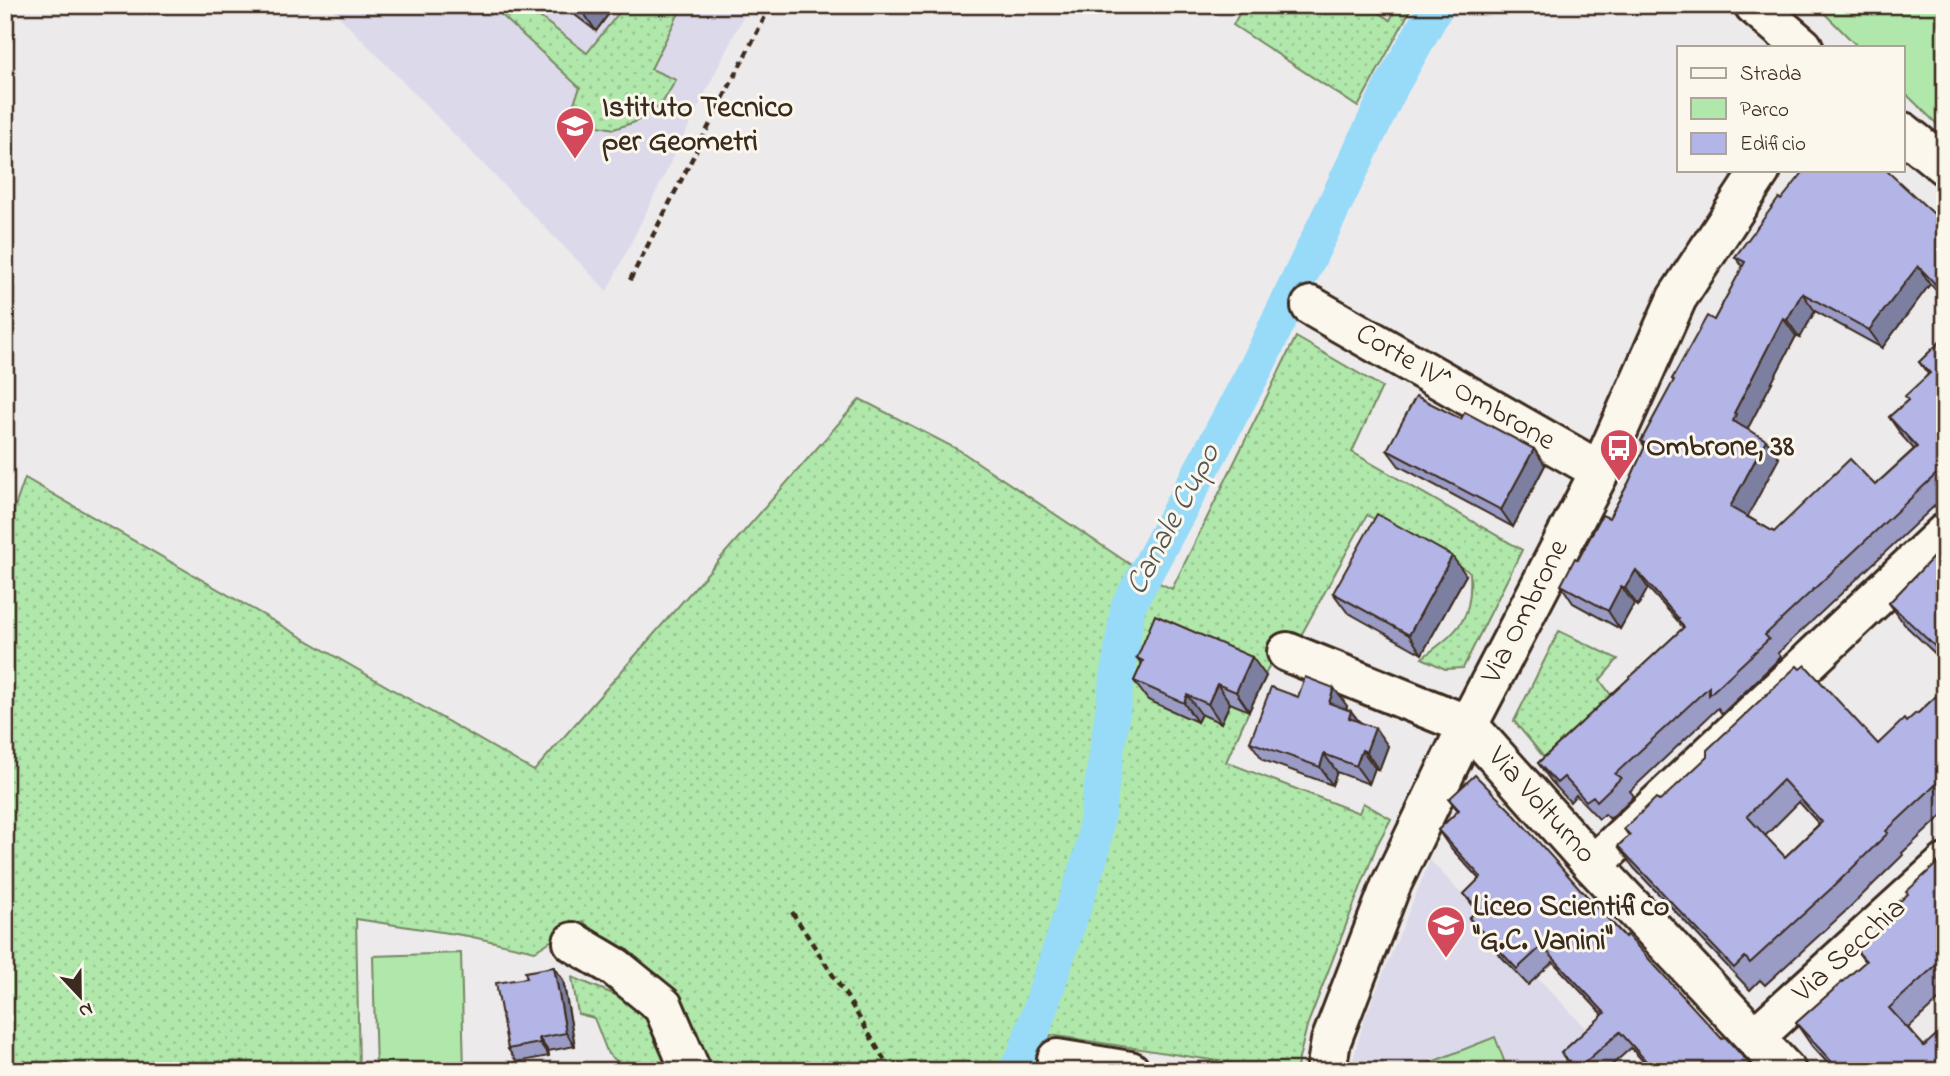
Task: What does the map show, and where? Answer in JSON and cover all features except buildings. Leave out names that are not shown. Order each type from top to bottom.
[{"type":"street","points":[[1754,5],[1802,46]]},
{"type":"street","points":[[1904,133],[1945,166]]},
{"type":"street","name":"Via Ombrone","points":[[1326,1071],[1331,1041],[1391,885],[1468,724],[1600,471],[1677,299],[1761,172]]},
{"type":"street","name":"Corte IV^ Ombrone","points":[[1311,306],[1600,471]]},
{"type":"street","points":[[1593,864],[1945,533]]},
{"type":"street","points":[[1287,652],[1468,724]]},
{"type":"street","name":"Via Volturno","points":[[1468,724],[1593,864],[1786,1071]]},
{"type":"street","name":"Via Secchia","points":[[1755,1037],[1945,864]]},
{"type":"street","points":[[573,942],[615,967],[663,1006],[691,1071]]},
{"type":"street","points":[[1057,1059],[1130,1071]]},
{"type":"path","points":[[630,280],[772,5]]},
{"type":"path","points":[[792,912],[891,1071]]},
{"type":"shaded area","name":"Istituto Tecnico per Geometri","points":[[328,5],[749,5],[607,291]]},
{"type":"shaded area","name":"Liceo Scientifico \"G.C. Vanini\"","points":[[1430,860],[1490,925],[1479,935],[1490,947],[1528,985],[1537,977],[1627,1071],[1350,1071],[1364,1020]]},
{"type":"green space","points":[[498,5],[524,5],[587,53],[625,5],[683,5],[651,69],[676,80],[661,105],[635,122],[614,129],[584,123],[571,110],[580,88],[495,9]]},
{"type":"green space","points":[[1244,5],[1368,5],[1390,20],[1398,5],[1413,5],[1358,107],[1233,25]]},
{"type":"green space","points":[[1816,5],[1945,5],[1945,132],[1904,92],[1904,46],[1857,46]]},
{"type":"green space","points":[[1296,337],[1382,387],[1352,452],[1522,550],[1463,668],[1445,669],[1422,658],[1446,640],[1461,623],[1469,602],[1470,572],[1367,515],[1299,639],[1284,633],[1226,762],[1359,813],[1363,803],[1391,819],[1377,845],[1307,1026],[1296,1071],[1281,1071],[1051,1035],[1038,1071],[700,1071],[622,961],[583,921],[535,951],[468,936],[356,919],[359,1071],[5,1071],[5,535],[25,478],[534,771],[860,399],[959,450],[1155,581],[1172,589]]},
{"type":"green space","points":[[1559,631],[1618,659],[1600,680],[1616,702],[1551,766],[1514,721]]},
{"type":"green space","points":[[461,953],[464,1071],[376,1071],[373,956]]},
{"type":"green space","points":[[572,977],[642,1008],[679,1071],[630,1071],[608,1054],[594,1018],[578,1014]]},
{"type":"green space","points":[[1495,1037],[1508,1071],[1409,1071]]},
{"type":"waterway","name":"Canale Cupo","points":[[1015,1071],[1025,1054],[1092,852],[1128,606],[1257,366],[1391,87],[1437,5]]},
{"type":"place","name":"Istituto Tecnico per Geometri","points":[[575,160]]},
{"type":"place","name":"Ombrone, 38","points":[[1619,482]]},
{"type":"place","name":"Liceo Scientifico \"G.C. Vanini\"","points":[[1446,959]]}]
